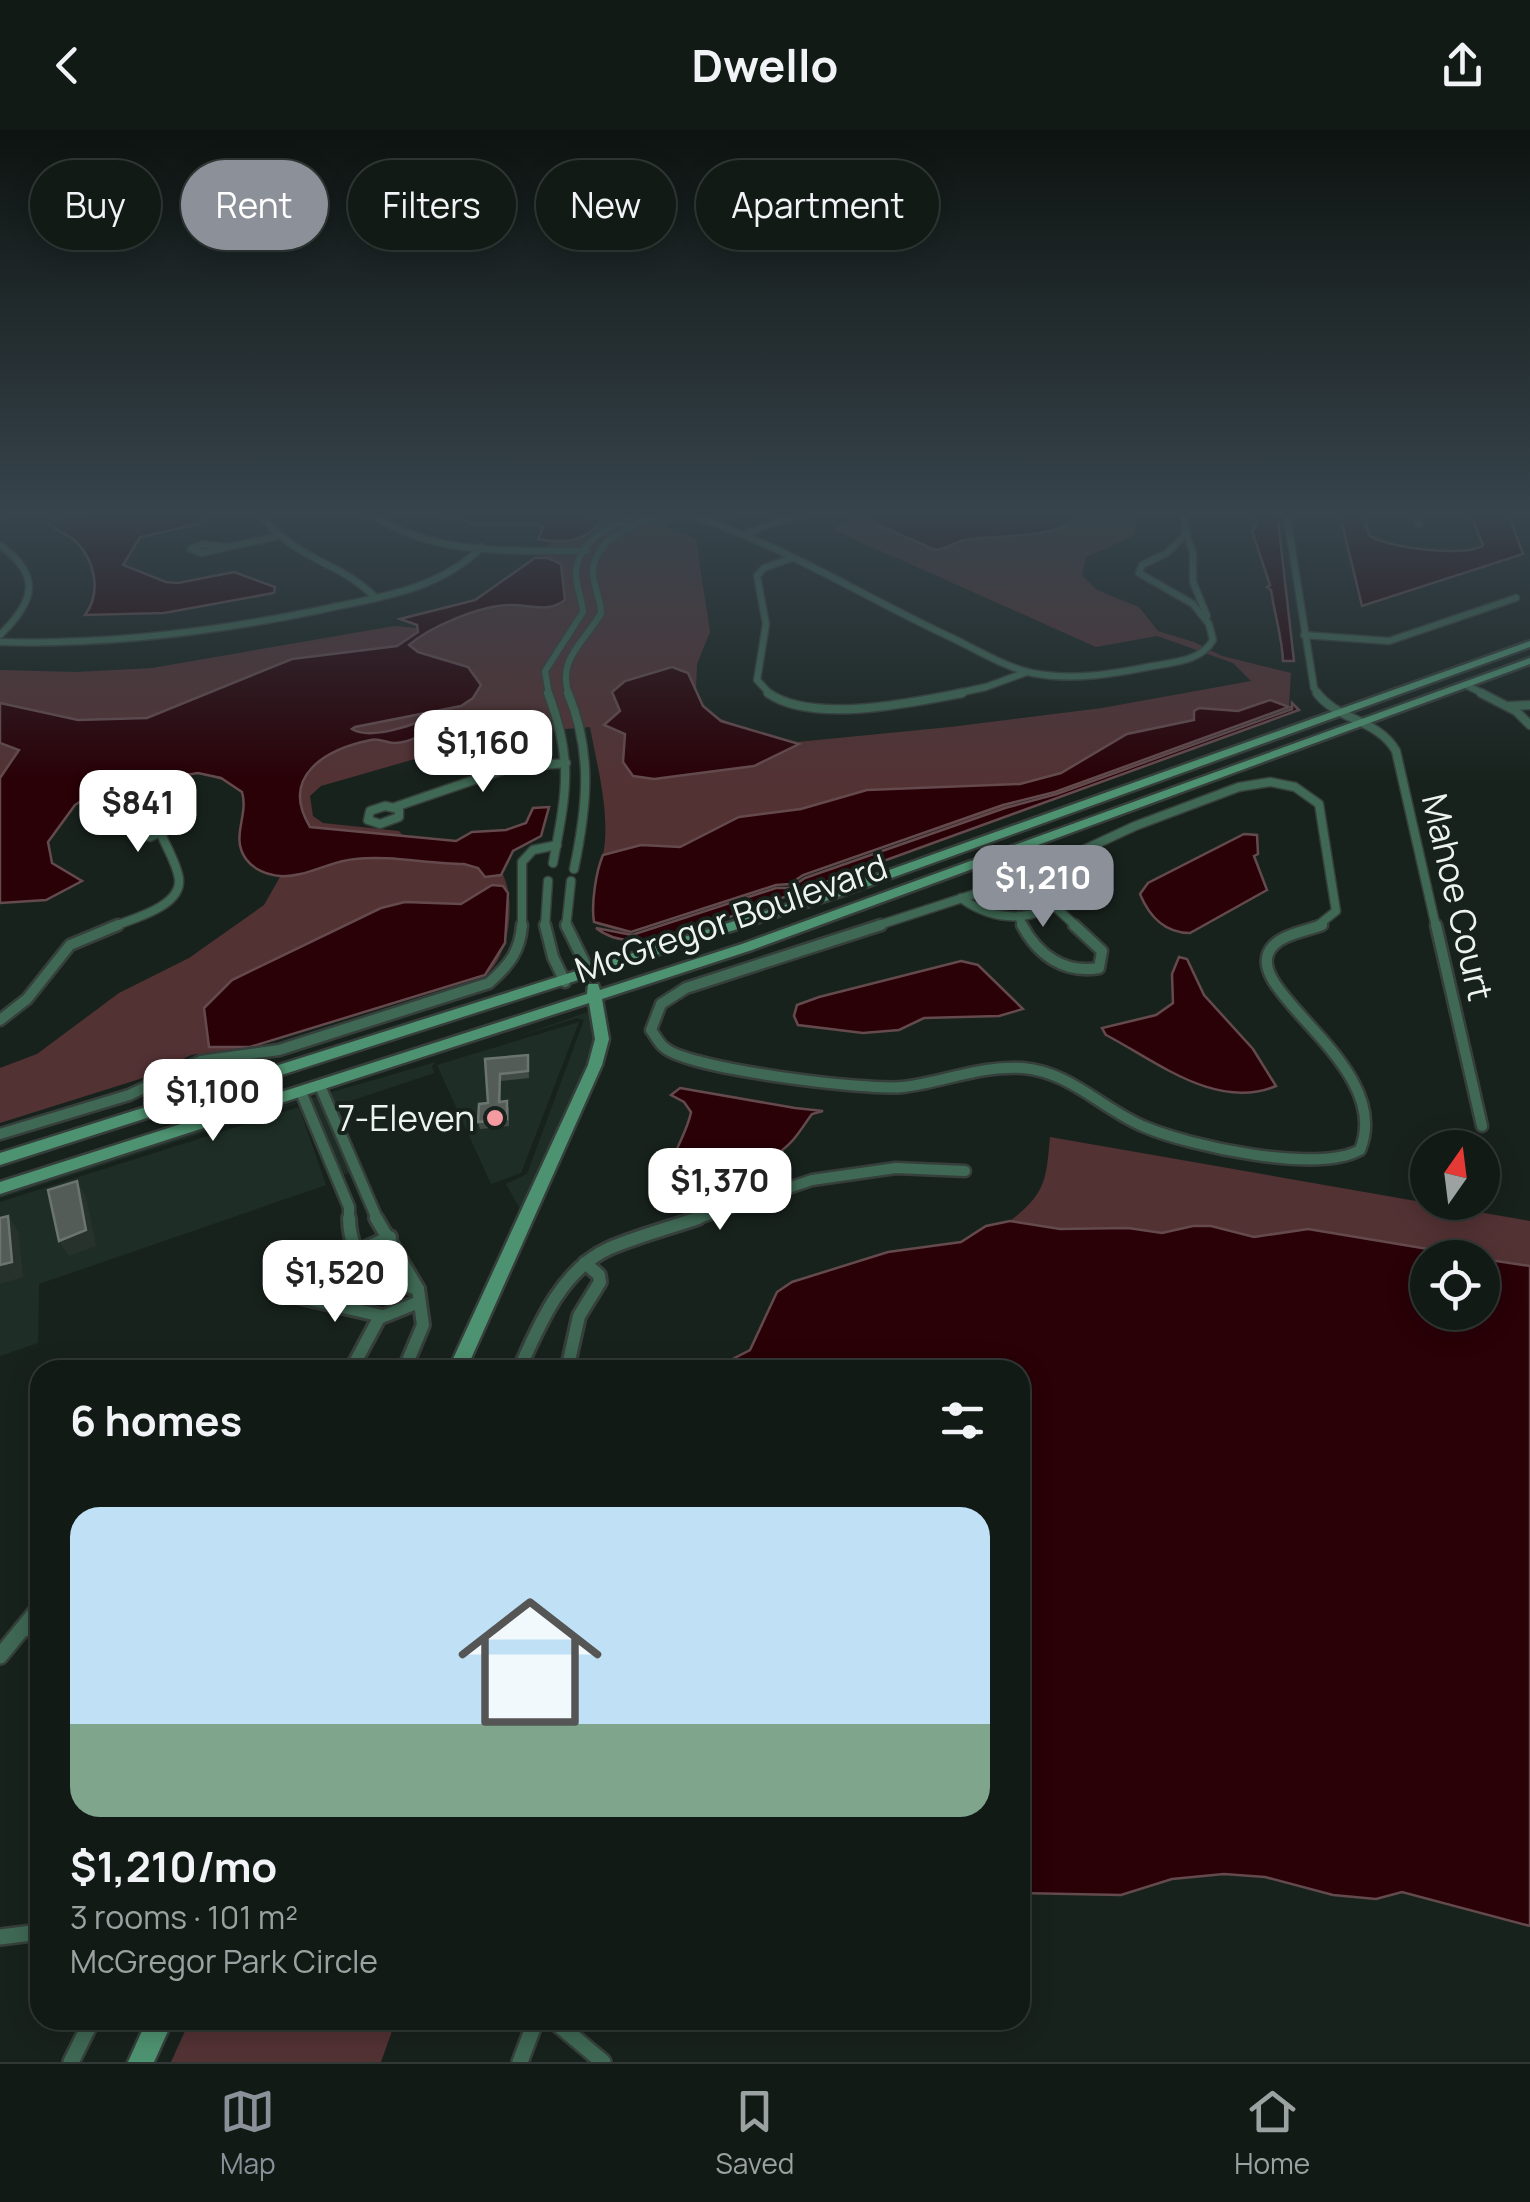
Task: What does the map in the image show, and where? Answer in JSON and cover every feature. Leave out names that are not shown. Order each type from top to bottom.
[{"type":"main road","name":"McGregor Boulevard","points":[[0,1160],[843,891],[1530,644]]},
{"type":"main road","name":"McGregor Boulevard","points":[[0,1188],[747,947],[1530,661]]},
{"type":"main road","points":[[461,1360],[595,1065],[602,1038],[590,974]]},
{"type":"main road","points":[[564,982],[595,995]]},
{"type":"main road","points":[[141,2062],[155,2030]]},
{"type":"street","points":[[0,639],[22,614],[25,601]]},
{"type":"street","points":[[0,639],[102,644],[181,637],[360,601]]},
{"type":"street","points":[[553,864],[567,799],[566,762],[544,671],[582,612],[580,601]]},
{"type":"street","points":[[574,869],[586,812],[588,757],[564,671],[601,613],[599,601]]},
{"type":"street","points":[[762,601],[766,624],[757,680],[777,699],[806,708],[983,690],[1010,683],[1028,672]]},
{"type":"street","points":[[874,601],[1028,672],[1059,677],[1103,676],[1191,659],[1208,649],[1213,640],[1201,601]]},
{"type":"street","points":[[1187,601],[1207,616]]},
{"type":"street","points":[[1299,601],[1314,688],[1326,706],[1338,713]]},
{"type":"street","points":[[1304,635],[1389,640],[1506,601]]},
{"type":"street","points":[[1466,685],[1508,706],[1530,725]]},
{"type":"street","points":[[1508,706],[1530,705]]},
{"type":"street","name":"Mahoe Court","points":[[1338,713],[1363,722],[1392,740],[1396,751],[1482,1126]]},
{"type":"street","points":[[396,807],[509,768],[566,762]]},
{"type":"street","points":[[1247,784],[1283,784],[1312,796],[1322,811],[1336,911],[1326,922],[1268,951],[1265,967],[1273,985],[1322,1034],[1347,1069],[1358,1092],[1366,1128],[1360,1150],[1348,1157],[1317,1160],[1180,1138],[1148,1128],[1058,1077],[1028,1069],[995,1068],[900,1087],[870,1087],[691,1059],[665,1049],[651,1030],[654,1011],[686,988],[1021,879],[1135,826],[1247,784]]},
{"type":"street","points":[[0,1020],[27,999],[70,944],[153,911],[172,897],[179,876],[161,834]]},
{"type":"street","points":[[0,1134],[129,1095],[201,1060],[279,1050],[489,983],[508,970],[522,944],[524,902],[518,878],[520,862],[533,847],[557,845]]},
{"type":"street","points":[[995,858],[1021,879]]},
{"type":"street","points":[[979,864],[1004,885]]},
{"type":"street","points":[[960,898],[980,912],[1019,916],[1052,904],[1063,889],[1060,877],[1050,868]]},
{"type":"street","points":[[548,881],[542,926],[548,952],[564,982]]},
{"type":"street","points":[[571,881],[566,926],[590,974]]},
{"type":"street","points":[[1019,916],[1030,938],[1062,966],[1081,971],[1099,968],[1102,951],[1052,904]]},
{"type":"street","points":[[320,1086],[370,1208],[390,1236],[419,1296],[423,1325],[408,1360]]},
{"type":"street","points":[[301,1092],[345,1196],[354,1253],[370,1272],[419,1296]]},
{"type":"street","points":[[524,1360],[551,1299],[585,1263],[625,1240],[697,1221],[790,1185],[896,1168],[964,1171]]},
{"type":"street","points":[[345,1196],[363,1190]]},
{"type":"street","points":[[354,1253],[390,1236]]},
{"type":"street","points":[[569,1360],[579,1316],[600,1282],[585,1263]]},
{"type":"street","points":[[357,1360],[382,1316],[419,1296]]},
{"type":"street","points":[[300,1297],[382,1316]]},
{"type":"street","points":[[0,1656],[30,1619]]},
{"type":"street","points":[[23,1628],[30,1629]]},
{"type":"street","points":[[0,1937],[30,1933]]},
{"type":"street","points":[[71,2062],[87,2030]]},
{"type":"street","points":[[520,2062],[532,2030]]},
{"type":"street","points":[[564,2030],[603,2062]]},
{"type":"shaded area","points":[[91,601],[229,601],[164,613],[85,615]]},
{"type":"shaded area","points":[[470,601],[563,601],[546,607],[512,605],[472,613],[409,645],[418,652],[468,667],[481,685],[473,698],[461,706],[355,727],[352,729],[360,732],[382,732],[435,715],[441,718],[426,732],[407,741],[354,744],[324,758],[304,779],[300,793],[302,809],[310,827],[456,841],[472,832],[506,830],[526,823],[533,808],[549,807],[541,836],[513,851],[501,875],[485,877],[478,868],[464,864],[382,858],[346,860],[289,876],[265,873],[249,863],[242,851],[242,792],[221,778],[198,773],[102,788],[75,805],[48,842],[52,863],[82,881],[46,900],[0,903],[0,778],[19,750],[0,743],[0,703],[78,720],[147,718],[292,659],[397,646],[418,632],[417,625],[400,619]]},
{"type":"shaded area","points":[[471,601],[705,601],[710,632],[697,664],[696,690],[703,706],[714,716],[754,733],[797,742],[1102,708],[1251,681],[1233,663],[1157,636],[1096,647],[993,601],[1125,601],[1139,607],[1158,631],[1222,656],[1291,673],[1289,705],[1183,747],[803,875],[790,884],[776,885],[627,933],[596,924],[594,916],[593,898],[605,824],[590,727],[516,733],[474,742],[321,786],[310,796],[313,816],[323,823],[399,831],[404,837],[456,841],[472,832],[496,832],[526,823],[533,808],[549,807],[541,836],[513,851],[502,873],[509,896],[509,924],[502,952],[489,972],[250,1047],[191,1055],[146,1077],[0,1123],[0,1068],[37,1054],[119,993],[189,958],[264,905],[280,877],[248,863],[241,842],[242,792],[229,782],[198,773],[102,788],[75,805],[48,842],[52,863],[82,881],[46,900],[0,903],[0,670],[152,668],[394,626],[418,628],[400,620]]},
{"type":"shaded area","points":[[1273,601],[1287,601],[1294,661],[1283,661]]},
{"type":"shaded area","points":[[672,667],[688,673],[703,706],[721,721],[799,744],[754,766],[654,779],[633,776],[623,762],[625,734],[604,725],[620,711],[612,692],[625,681]]},
{"type":"shaded area","points":[[1270,700],[1289,707],[1055,792],[1003,805],[803,875],[790,884],[776,885],[631,932],[594,922],[595,888],[603,855],[641,845],[680,847],[739,817],[801,809],[867,790],[1020,784],[1061,773],[1127,734],[1194,720],[1194,711],[1199,708],[1238,711]]},
{"type":"shaded area","points":[[1292,703],[1299,710],[713,923],[638,940],[609,936],[596,928],[632,935],[776,888],[790,888],[805,878],[1005,808],[1057,794],[1292,709]]},
{"type":"shaded area","points":[[1244,834],[1257,835],[1258,854],[1254,856],[1267,890],[1190,933],[1173,930],[1153,916],[1140,894],[1148,883]]},
{"type":"shaded area","points":[[492,885],[503,886],[508,893],[505,943],[485,975],[250,1047],[209,1047],[204,1008],[232,980],[381,908],[405,902],[461,904]]},
{"type":"shaded area","points":[[1179,957],[1187,959],[1204,995],[1253,1049],[1276,1086],[1254,1092],[1209,1088],[1106,1035],[1102,1028],[1156,1015],[1173,1003],[1172,974]]},
{"type":"shaded area","points":[[961,961],[978,965],[1023,1009],[999,1016],[924,1018],[899,1030],[863,1033],[798,1025],[794,1016],[797,1005],[819,997]]},
{"type":"shaded area","points":[[591,1011],[596,1039],[588,1064],[521,1211],[506,1184],[527,1174],[584,1020],[577,1018],[516,1037]]},
{"type":"shaded area","points":[[579,1022],[521,1173],[491,1184],[437,1065]]},
{"type":"shaded area","points":[[436,1062],[432,1066],[434,1073],[332,1107],[358,1170],[331,1179],[305,1104],[300,1102],[0,1198],[0,1193],[231,1121]]},
{"type":"shaded area","points":[[680,1088],[823,1111],[812,1114],[783,1150],[752,1170],[696,1194],[665,1195],[670,1164],[691,1112],[684,1102],[671,1095]]},
{"type":"shaded area","points":[[299,1107],[326,1185],[39,1284],[38,1343],[0,1356],[0,1202]]},
{"type":"shaded area","points":[[1050,1137],[1410,1200],[1410,1220],[1500,1220],[1500,1216],[1530,1221],[1530,1266],[1500,1261],[1500,1240],[1410,1240],[1410,1246],[1308,1229],[1254,1237],[1211,1226],[1162,1233],[1128,1228],[1060,1229],[1010,1221],[1037,1194],[1047,1165]]},
{"type":"shaded area","points":[[1010,1221],[1060,1229],[1128,1228],[1162,1233],[1211,1226],[1254,1237],[1308,1229],[1410,1246],[1410,1330],[1500,1330],[1500,1262],[1530,1266],[1530,1926],[1402,1892],[1376,1899],[1333,1895],[1265,1877],[1224,1874],[1172,1879],[1121,1895],[1030,1893],[1030,1360],[730,1360],[750,1350],[777,1292],[792,1282],[888,1252],[961,1242],[986,1226]]},
{"type":"shaded area","points":[[185,2030],[392,2030],[381,2062],[171,2062]]},
{"type":"building","points":[[528,1055],[528,1071],[500,1074],[499,1102],[507,1101],[507,1119],[478,1122],[479,1104],[488,1103],[485,1059]]},
{"type":"building","points":[[77,1181],[86,1230],[59,1241],[48,1190]]},
{"type":"building","points":[[8,1216],[12,1262],[0,1265],[0,1218]]},
{"type":"place","name":"7-Eleven","points":[[495,1118]]}]
